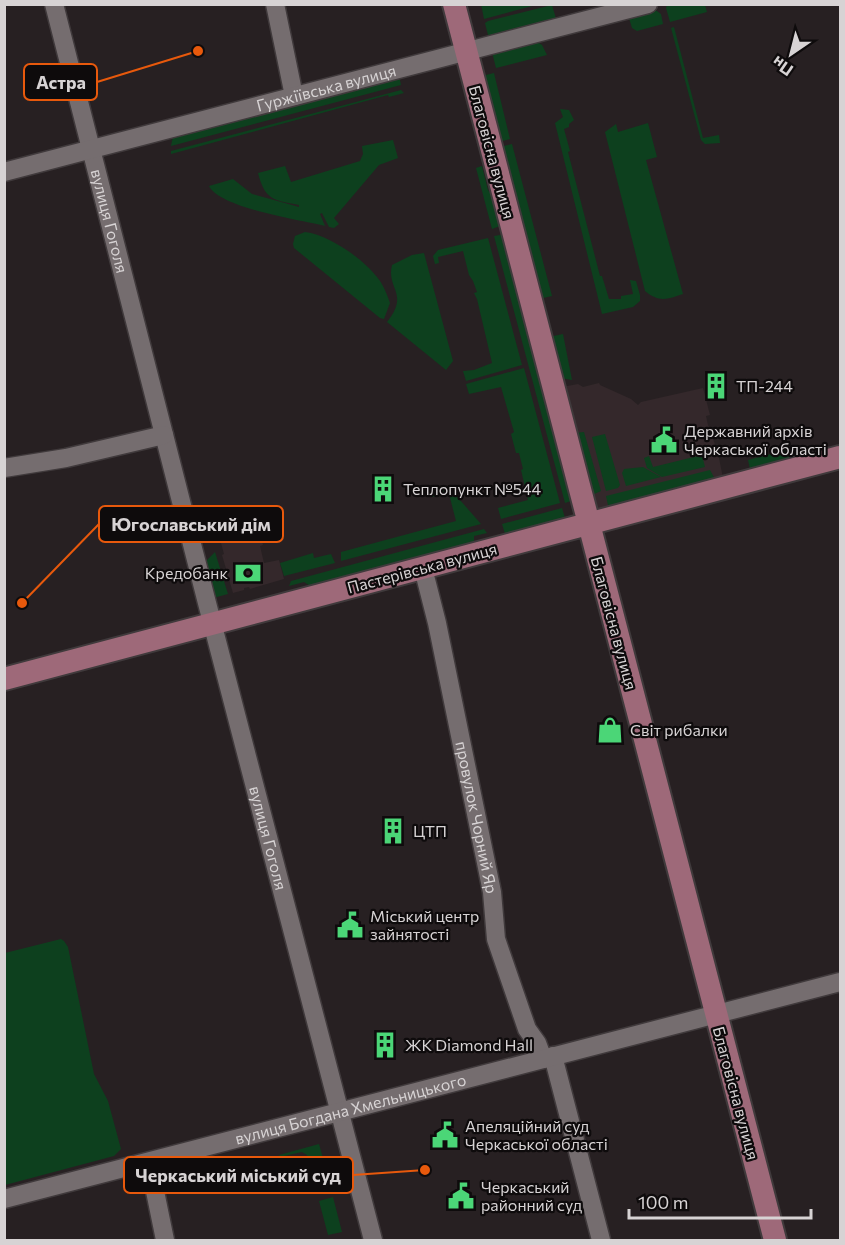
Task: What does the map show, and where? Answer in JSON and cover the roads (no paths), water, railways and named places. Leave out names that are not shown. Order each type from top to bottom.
[{"type":"main road","name":"Благовісна вулиця","points":[[454,4],[775,1240]]},
{"type":"main road","name":"Пастерівська вулиця","points":[[4,679],[840,458]]},
{"type":"street","name":"вулиця Гоголя","points":[[54,4],[373,1240]]},
{"type":"street","points":[[274,4],[294,96]]},
{"type":"street","name":"Гуржіївська вулиця","points":[[4,171],[648,4]]},
{"type":"street","points":[[4,468],[66,458],[164,435]]},
{"type":"street","name":"провулок Чорний Яр","points":[[423,568],[492,892],[495,939],[527,1031],[548,1058]]},
{"type":"street","name":"вулиця Богдана Хмельницького","points":[[4,1200],[840,982]]},
{"type":"street","points":[[548,1058],[601,1240]]},
{"type":"street","points":[[149,1162],[165,1240]]},
{"type":"place","name":"Астра","points":[[198,51]]},
{"type":"place","name":"ТП-244","points":[[716,386]]},
{"type":"place","name":"Державний архів Черкаської області","points":[[664,440]]},
{"type":"place","name":"Теплопункт №544","points":[[383,489]]},
{"type":"place","name":"Кредобанк","points":[[248,573]]},
{"type":"place","name":"Югославський дім","points":[[22,603]]},
{"type":"place","name":"Світ рибалки","points":[[610,730]]},
{"type":"place","name":"ЦТП","points":[[393,831]]},
{"type":"place","name":"Міський центр зайнятості","points":[[350,925]]},
{"type":"place","name":"ЖК Diamond Hall","points":[[385,1045]]},
{"type":"place","name":"Апеляційний суд Черкаської області","points":[[445,1135]]},
{"type":"place","name":"Черкаський міський суд","points":[[425,1170]]},
{"type":"place","name":"Черкаський районний суд","points":[[461,1196]]}]
